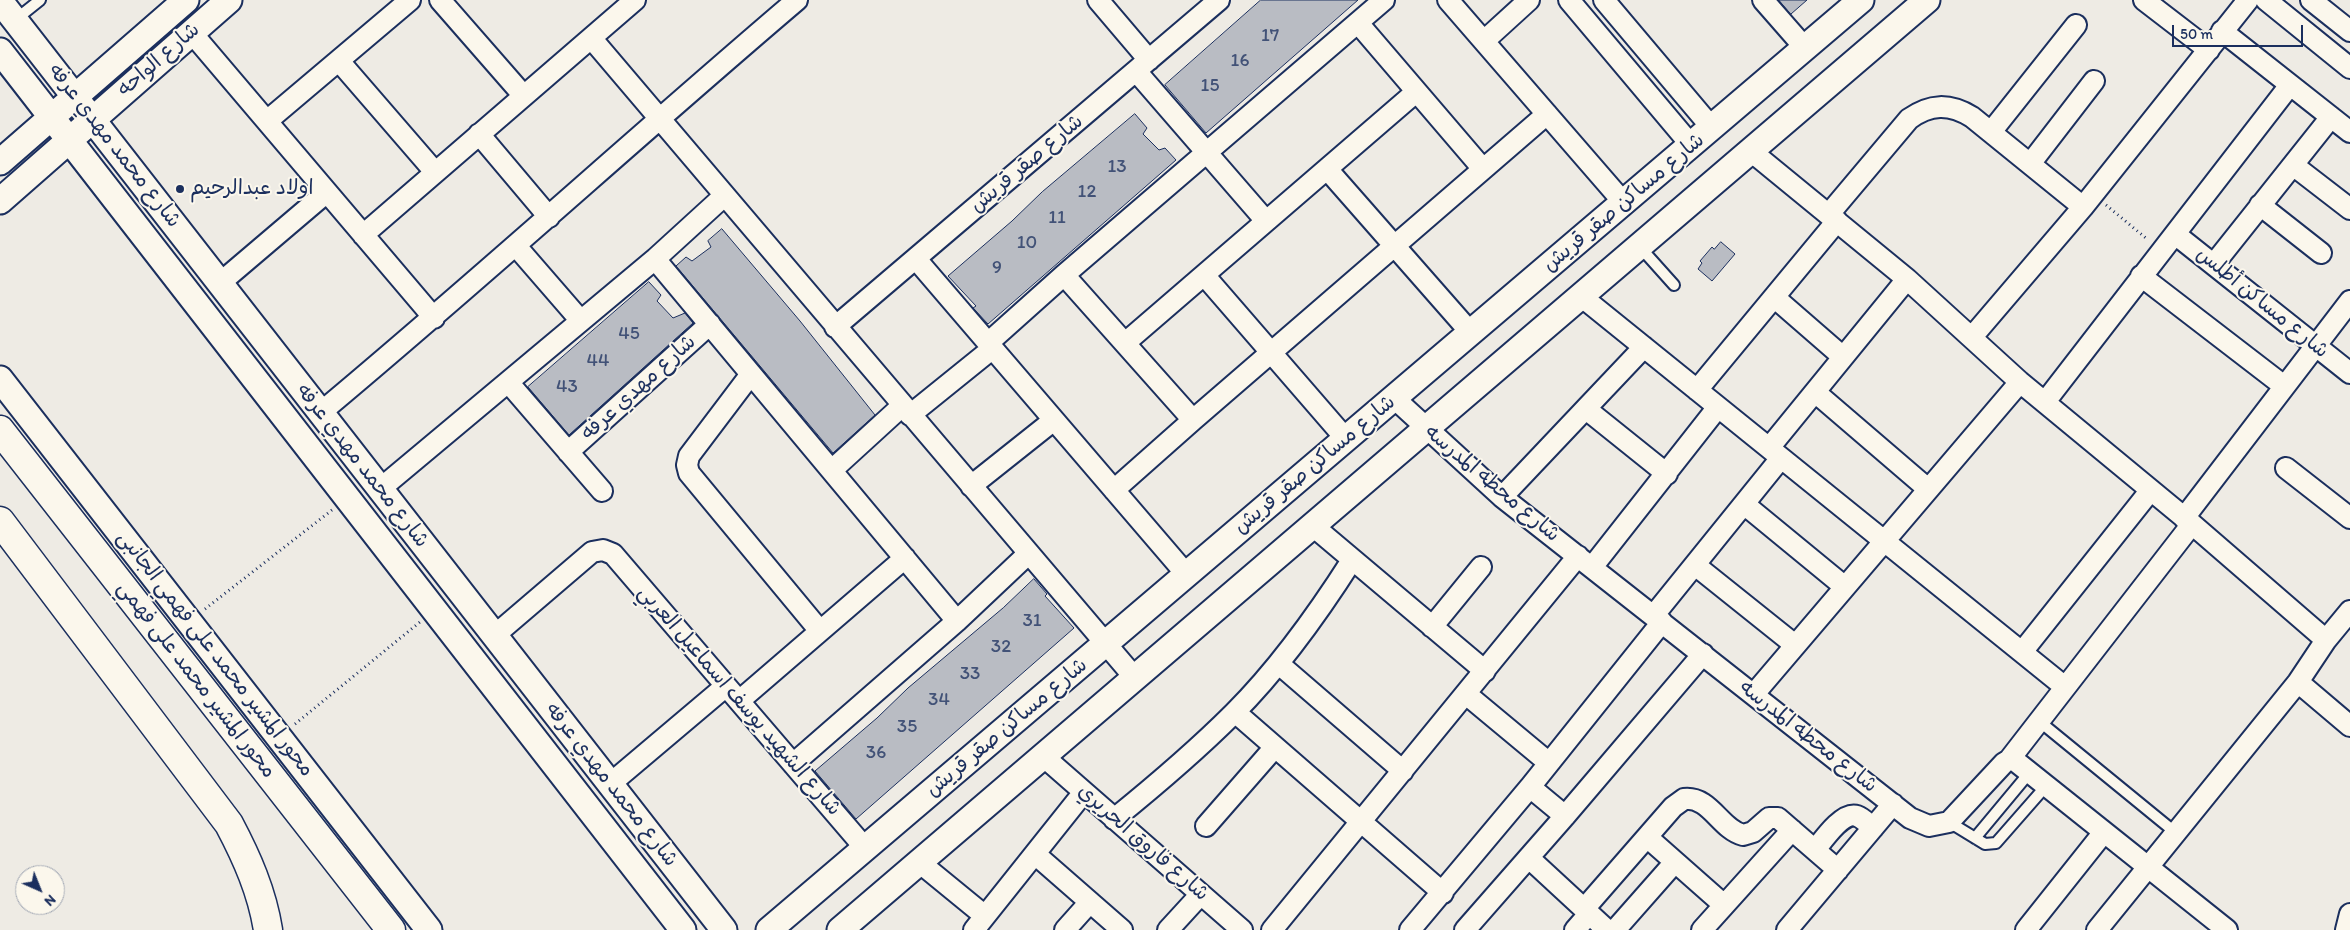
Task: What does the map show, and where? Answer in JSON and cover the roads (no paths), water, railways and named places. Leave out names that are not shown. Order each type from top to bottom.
[{"type":"main road","name":"محور المشير محمد على فهمي","points":[[0,430],[391,930]]},
{"type":"main road","points":[[0,521],[229,824],[246,857],[259,892],[268,930]]},
{"type":"street","name":"شارع الواحه","points":[[0,201],[92,118],[229,0]]},
{"type":"street","points":[[267,121],[410,0]]},
{"type":"street","points":[[363,235],[635,0]]},
{"type":"street","points":[[320,413],[434,318],[549,218],[658,119],[797,0]]},
{"type":"street","points":[[1098,0],[1206,152],[1266,221]]},
{"type":"street","name":"شارع صقر قريش","points":[[835,327],[1219,0]]},
{"type":"street","points":[[832,470],[906,410],[990,346],[1064,275],[1384,0]]},
{"type":"street","points":[[1448,0],[1624,203]]},
{"type":"street","points":[[1484,41],[1529,0]]},
{"type":"street","points":[[1569,0],[1691,145]]},
{"type":"street","points":[[1604,0],[1712,128]]},
{"type":"street","points":[[1764,0],[1805,48]]},
{"type":"street","name":"شارع مساكن صقر قريش","points":[[769,930],[1861,0]]},
{"type":"street","name":"شارع مساكن صقر قريش","points":[[840,930],[1752,152],[1927,0]]},
{"type":"street","points":[[2144,0],[2209,50]]},
{"type":"street","points":[[1972,337],[2088,201],[2248,0]]},
{"type":"street","points":[[2266,0],[2350,68]]},
{"type":"street","points":[[2311,0],[2350,31]]},
{"type":"street","points":[[446,2],[523,95]]},
{"type":"street","name":"شارع الواحه","points":[[0,162],[176,5]]},
{"type":"street","name":"شارع محمد مهدي عرفه","points":[[9,8],[320,413],[724,930]]},
{"type":"street","points":[[1358,23],[1483,169]]},
{"type":"street","points":[[1991,132],[2076,26]]},
{"type":"street","points":[[2222,31],[2350,132]]},
{"type":"street","points":[[191,32],[434,318]]},
{"type":"street","points":[[592,39],[658,119],[1135,678]]},
{"type":"street","name":"شارع محمد مهدي عرفه","points":[[0,51],[53,116],[683,930]]},
{"type":"street","points":[[339,61],[435,172]]},
{"type":"street","points":[[2030,164],[2094,81]]},
{"type":"street","points":[[2045,402],[2290,85]]},
{"type":"street","points":[[1125,343],[1416,92]]},
{"type":"street","points":[[1697,390],[1774,296],[1908,119],[1920,111],[1933,107],[1947,106],[1960,110],[1991,132],[2030,164],[2088,201]]},
{"type":"street","points":[[1114,490],[1192,420],[1547,114]]},
{"type":"street","points":[[2214,264],[2331,117]]},
{"type":"street","points":[[479,134],[549,218]]},
{"type":"street","points":[[1752,152],[1908,279],[2020,382],[2188,521],[2326,640]]},
{"type":"street","points":[[2293,165],[2350,209]]},
{"type":"street","points":[[1327,169],[1471,333]]},
{"type":"street","points":[[220,283],[327,192]]},
{"type":"street","points":[[380,489],[655,258],[724,196]]},
{"type":"street","points":[[2260,205],[2321,253]]},
{"type":"street","name":"شارع مساكن أطلس","points":[[2175,234],[2350,373]]},
{"type":"street","points":[[516,246],[581,321]]},
{"type":"street","points":[[655,258],[957,621]]},
{"type":"street","points":[[916,259],[1187,575]]},
{"type":"street","points":[[1064,275],[1192,420]]},
{"type":"street","points":[[1204,275],[1346,439]]},
{"type":"street","points":[[2142,276],[2284,386]]},
{"type":"street","points":[[1410,930],[1443,893],[1549,763],[1658,618],[1694,565],[1744,504],[1815,392],[1908,279]]},
{"type":"street","points":[[1774,296],[1843,357]]},
{"type":"street","points":[[1582,297],[2065,687]]},
{"type":"street","points":[[1950,822],[2009,760],[2188,521],[2284,386],[2350,301]]},
{"type":"street","name":"شارع مهدي عرفه","points":[[568,452],[710,324]]},
{"type":"street","points":[[1502,497],[1644,347]]},
{"type":"street","points":[[751,374],[689,456],[687,465],[689,473],[820,631]]},
{"type":"street","name":"محور المشير محمد على فهمي الجانبى","points":[[0,379],[429,930]]},
{"type":"street","points":[[508,382],[602,491]]},
{"type":"street","points":[[1754,694],[2020,382]]},
{"type":"street","points":[[1815,392],[1928,489]]},
{"type":"street","name":"شارع محطه المدرسه","points":[[1394,398],[1502,497],[1893,804],[1919,823],[1929,826],[1950,822]]},
{"type":"street","points":[[1272,930],[1485,671],[1667,474],[1718,407]]},
{"type":"street","points":[[1586,409],[1667,474]]},
{"type":"street","points":[[971,486],[1054,420]]},
{"type":"street","points":[[2286,468],[2350,518]]},
{"type":"street","points":[[2022,652],[2150,491]]},
{"type":"street","points":[[1744,504],[1845,587]]},
{"type":"street","points":[[1313,526],[1485,671]]},
{"type":"street","name":"شارع الشهيد يوسف اسماعيل العربي","points":[[495,635],[592,552],[603,550],[613,554],[865,848]]},
{"type":"street","points":[[793,764],[957,621],[1028,554]]},
{"type":"street","points":[[610,784],[732,693],[820,631],[905,558]]},
{"type":"street","points":[[1114,819],[1192,754],[1235,712],[1279,664],[1330,596],[1352,560]]},
{"type":"street","points":[[1694,565],[1796,645]]},
{"type":"street","points":[[1432,627],[1481,567]]},
{"type":"street","points":[[2098,930],[2298,682],[2326,640],[2350,611]]},
{"type":"street","points":[[1465,930],[1703,654]]},
{"type":"street","points":[[1279,664],[1403,771]]},
{"type":"street","points":[[2298,682],[2350,726]]},
{"type":"street","points":[[1466,694],[1549,763]]},
{"type":"street","points":[[1235,712],[1443,893]]},
{"type":"street","points":[[1206,826],[1275,747]]},
{"type":"street","name":"شارع فاروق الحريري","points":[[1043,756],[1240,929]]},
{"type":"street","points":[[2009,760],[2014,760],[2030,772],[2227,930]]},
{"type":"street","points":[[1530,787],[1565,816]]},
{"type":"street","points":[[919,862],[979,923],[1084,792]]},
{"type":"street","points":[[1575,930],[1587,911],[1646,837],[1678,802],[1691,798],[1704,804],[1738,834],[1748,835],[1765,820],[1774,817],[1778,818],[1838,870]]},
{"type":"street","points":[[1787,930],[1893,804]]},
{"type":"street","points":[[1815,850],[1845,817],[1854,815],[1873,828]]},
{"type":"street","points":[[1702,930],[1792,830]]},
{"type":"street","points":[[2026,930],[2104,832]]},
{"type":"street","points":[[1646,837],[1724,905]]},
{"type":"street","points":[[1035,854],[1122,930]]},
{"type":"street","points":[[1529,858],[1607,930]]},
{"type":"street","points":[[1615,930],[1675,862]]},
{"type":"street","points":[[1168,930],[1200,894]]},
{"type":"street","points":[[1065,930],[1090,902]]},
{"type":"street","points":[[2346,930],[2350,914]]},
{"type":"lane","points":[[9,8],[40,0]]},
{"type":"lane","points":[[1640,247],[1674,285]]},
{"type":"lane","points":[[2038,721],[2176,832]]},
{"type":"lane","points":[[1975,838],[2030,772]]},
{"type":"lane","points":[[1950,822],[1985,844],[1996,843],[2046,786]]},
{"type":"place","name":"اولاد عبدالرحيم","points":[[180,189]]}]
